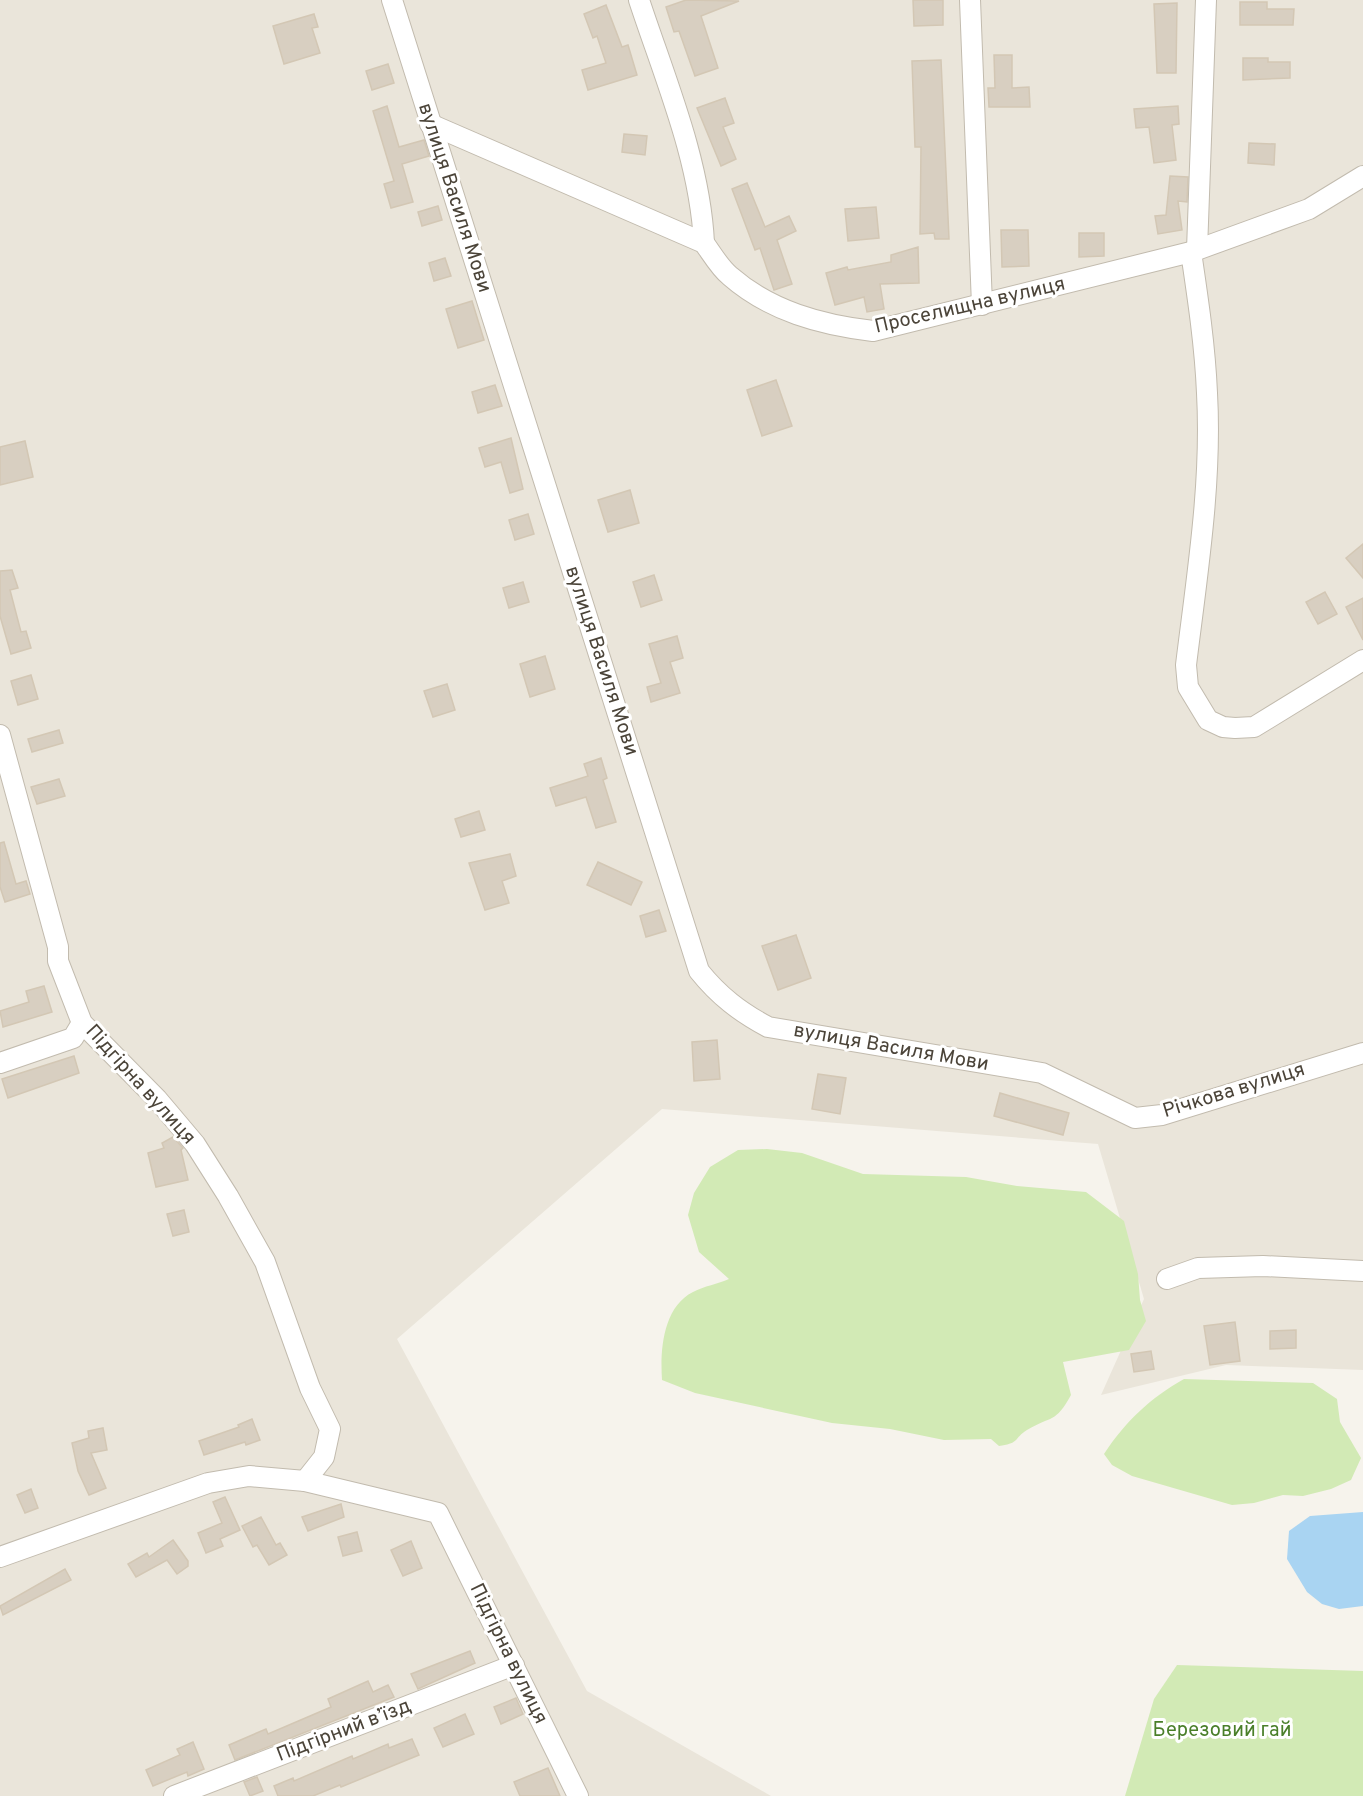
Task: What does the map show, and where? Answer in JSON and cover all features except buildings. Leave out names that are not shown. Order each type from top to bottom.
[{"type":"street","name":"вулиця Василя Мови","points":[[392,0],[699,971],[716,992],[741,1012],[768,1028],[1042,1073]]},
{"type":"street","points":[[639,0],[687,146],[702,204],[704,243]]},
{"type":"street","points":[[970,0],[982,305]]},
{"type":"street","points":[[1206,0],[1194,251],[1207,392],[1208,436],[1205,505],[1186,665],[1188,687],[1208,720],[1223,727],[1254,727],[1363,660]]},
{"type":"street","name":"Проселищна вулиця","points":[[430,124],[704,243],[729,276],[777,308],[833,326],[873,330],[1194,251],[1309,209],[1363,176]]},
{"type":"street","name":"Підгірна вулиця","points":[[0,735],[58,947],[58,961],[82,1023],[157,1099],[195,1144],[228,1196],[265,1262],[310,1388],[330,1429],[324,1457],[305,1481],[438,1513],[578,1796]]},
{"type":"street","points":[[0,1063],[73,1038],[82,1023]]},
{"type":"street","name":"Річкова вулиця","points":[[1042,1073],[1135,1118],[1162,1115],[1363,1053]]},
{"type":"street","points":[[1167,1279],[1198,1268],[1263,1266],[1363,1271]]},
{"type":"street","points":[[0,1557],[207,1483],[249,1476],[305,1481]]},
{"type":"street","name":"Підгірний в’їзд","points":[[174,1796],[514,1665]]},
{"type":"shaded area","points":[[0,0],[1363,0],[1363,1370],[1226,1365],[1101,1395],[1144,1299],[1098,1144],[662,1109],[397,1339],[587,1691],[771,1796],[0,1796]]},
{"type":"green space","points":[[767,1149],[802,1153],[863,1174],[966,1177],[1017,1186],[1086,1192],[1124,1221],[1138,1274],[1140,1300],[1146,1321],[1129,1350],[1063,1362],[1071,1395],[1061,1411],[1027,1430],[1013,1442],[999,1446],[991,1439],[944,1440],[890,1429],[832,1423],[695,1393],[662,1380],[663,1343],[669,1319],[675,1308],[693,1292],[729,1279],[699,1252],[688,1215],[694,1193],[710,1167],[738,1150]]},
{"type":"green space","points":[[1184,1379],[1313,1383],[1337,1399],[1340,1422],[1361,1458],[1351,1480],[1331,1489],[1303,1496],[1283,1495],[1254,1503],[1232,1505],[1132,1476],[1112,1465],[1104,1454],[1121,1431],[1149,1403]]},
{"type":"green space","name":"Березовий гай","points":[[1177,1665],[1363,1671],[1363,1796],[1125,1796],[1154,1699]]},
{"type":"water","points":[[1363,1512],[1363,1606],[1339,1609],[1322,1604],[1307,1592],[1287,1559],[1289,1531],[1310,1516]]}]
